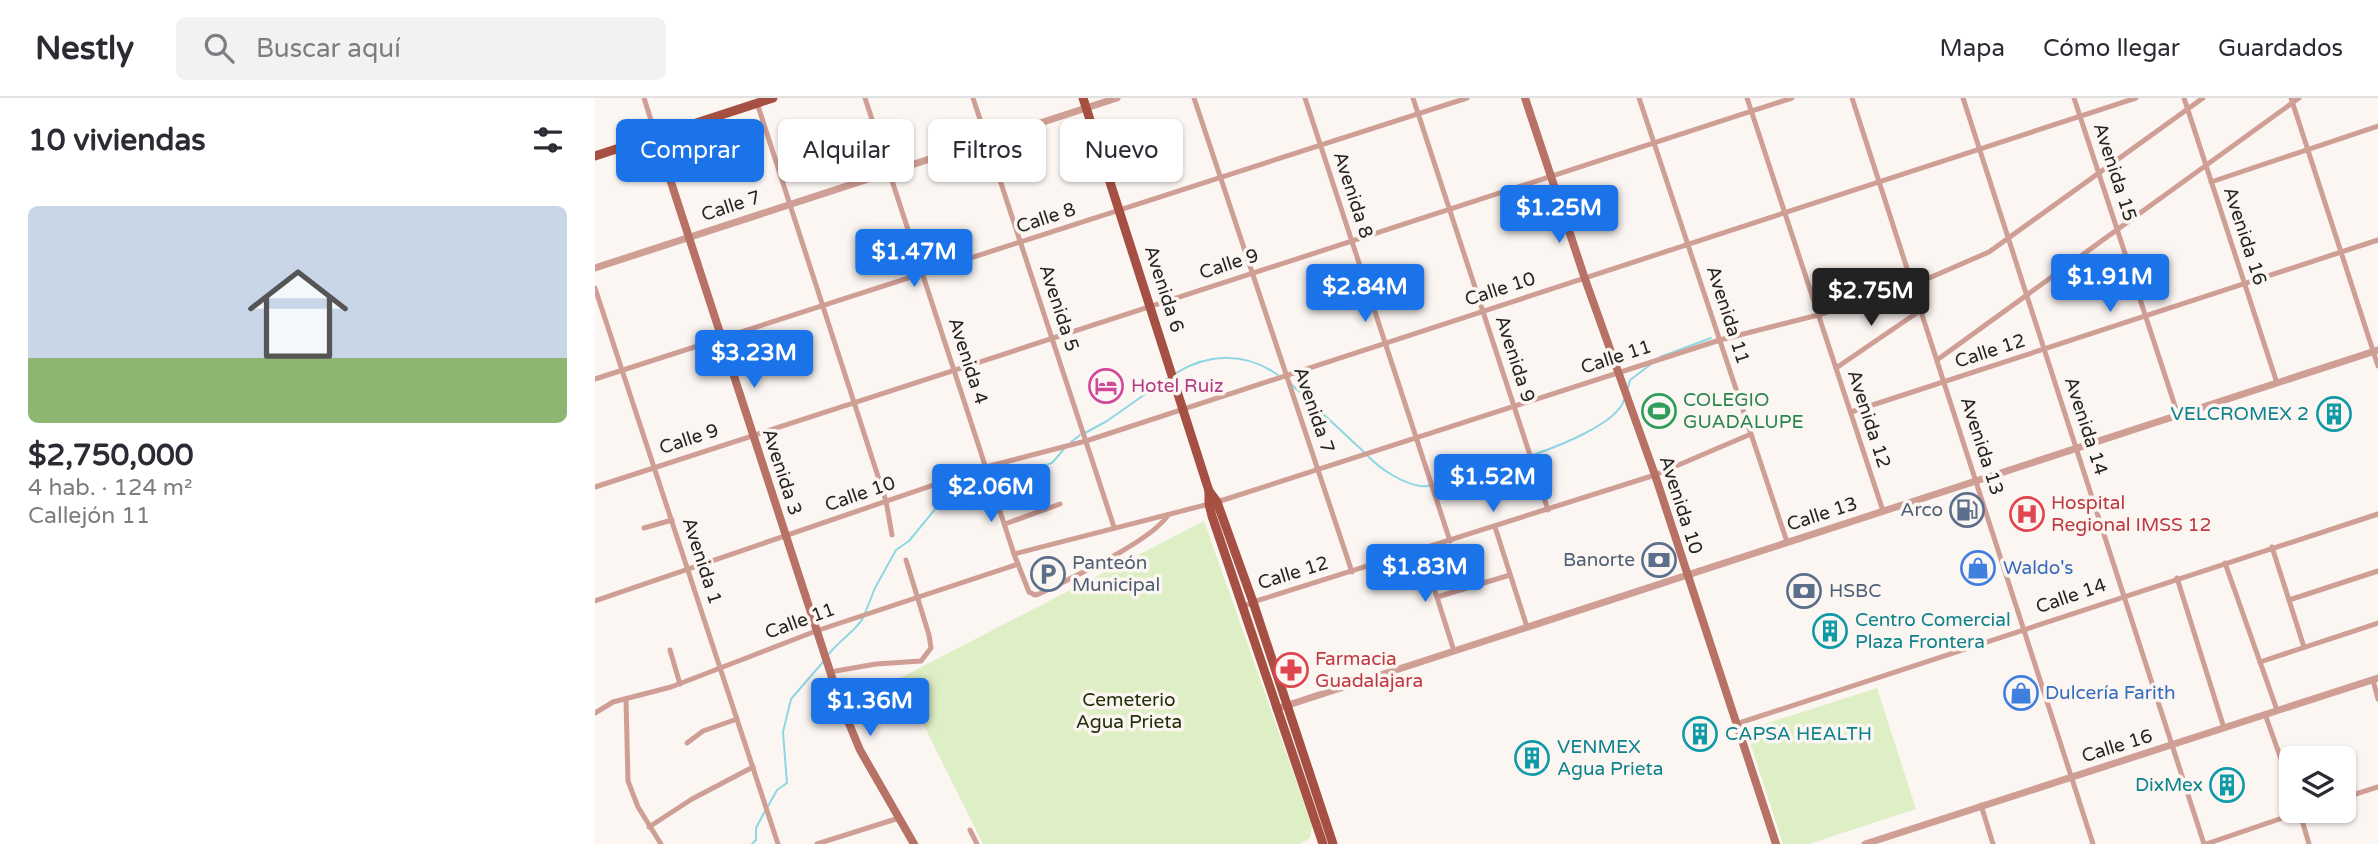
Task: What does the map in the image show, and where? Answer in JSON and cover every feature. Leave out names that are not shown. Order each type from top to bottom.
[{"type":"main road","points":[[705,119],[756,101],[773,98]]},
{"type":"main road","name":"Avenida 10","points":[[1525,98],[1585,279],[1655,475],[1776,844]]},
{"type":"main road","name":"Avenida 6","points":[[1085,103],[1184,408],[1276,709],[1325,842]]},
{"type":"main road","points":[[595,156],[616,149]]},
{"type":"main road","name":"Avenida 3","points":[[670,182],[828,668],[860,750],[914,844]]},
{"type":"main road","name":"Avenida 6","points":[[1213,503],[1253,602],[1287,705],[1325,842]]},
{"type":"street","name":"Avenida 3","points":[[644,98],[651,119]]},
{"type":"street","name":"Avenida 4","points":[[865,98],[872,119]]},
{"type":"street","name":"Avenida 5","points":[[973,98],[980,119]]},
{"type":"street","name":"Calle 7","points":[[1043,119],[1085,103],[1117,98]]},
{"type":"street","name":"Avenida 7","points":[[1194,98],[1352,572]]},
{"type":"street","name":"Avenida 8","points":[[1305,98],[1450,541]]},
{"type":"street","name":"Avenida 9","points":[[1413,98],[1548,510]]},
{"type":"street","name":"Calle 8","points":[[595,379],[1467,98]]},
{"type":"street","name":"Avenida 11","points":[[1639,98],[1787,542]]},
{"type":"street","name":"Avenida 12","points":[[1747,98],[1883,511]]},
{"type":"street","name":"Calle 9","points":[[595,487],[1792,98]]},
{"type":"street","name":"Avenida 13","points":[[1852,98],[2093,844]]},
{"type":"street","name":"Avenida 14","points":[[1963,98],[2205,844]]},
{"type":"street","name":"Avenida 15","points":[[2074,98],[2178,415]]},
{"type":"street","name":"Calle 10","points":[[595,601],[886,501],[1086,441],[2136,98]]},
{"type":"street","name":"Avenida 16","points":[[2184,98],[2277,383]]},
{"type":"street","points":[[2187,108],[2203,98]]},
{"type":"street","points":[[1937,360],[2206,167],[2292,100],[2299,98]]},
{"type":"street","points":[[2292,100],[2376,351],[2378,366]]},
{"type":"street","points":[[756,101],[886,501],[892,535]]},
{"type":"street","name":"Calle 11","points":[[1014,554],[1213,503],[1720,340],[1818,315],[1913,285],[1989,252],[2099,175],[2187,108]]},
{"type":"street","points":[[2211,182],[2378,126]]},
{"type":"street","name":"Calle 7","points":[[595,268],[856,182]]},
{"type":"street","name":"Avenida 4","points":[[894,182],[1014,554],[1029,592],[1035,595],[1140,540],[1162,524],[1168,515]]},
{"type":"street","name":"Avenida 5","points":[[1001,182],[1114,527]]},
{"type":"street","name":"Calle 12","points":[[1851,412],[2378,240]]},
{"type":"street","name":"Avenida 1","points":[[595,288],[778,844]]},
{"type":"street","points":[[1836,368],[1921,310]]},
{"type":"street","points":[[595,319],[604,316]]},
{"type":"street","name":"Calle 13","points":[[1276,709],[2376,351]]},
{"type":"street","name":"Calle 12","points":[[1243,607],[1655,475],[1751,434]]},
{"type":"street","points":[[1005,524],[1060,504]]},
{"type":"street","name":"Calle 14","points":[[1736,724],[2378,514]]},
{"type":"street","points":[[644,528],[671,520]]},
{"type":"street","points":[[1495,527],[1527,627]]},
{"type":"street","points":[[2272,547],[2304,648]]},
{"type":"street","points":[[1422,550],[1454,651]]},
{"type":"street","points":[[828,668],[921,661],[931,648],[906,560]]},
{"type":"street","points":[[2225,563],[2277,710]]},
{"type":"street","name":"Calle 11","points":[[595,713],[614,702],[680,684],[816,631],[1018,564]]},
{"type":"street","points":[[2289,600],[2378,571]]},
{"type":"street","points":[[1437,597],[1510,575]]},
{"type":"street","points":[[2177,578],[2224,728]]},
{"type":"street","points":[[2260,662],[2378,623]]},
{"type":"street","points":[[670,650],[680,684]]},
{"type":"street","points":[[2375,679],[2378,699]]},
{"type":"street","name":"Calle 16","points":[[1865,844],[1886,841],[1981,805],[2375,679]]},
{"type":"street","points":[[626,699],[628,781],[631,793],[661,844]]},
{"type":"street","points":[[2265,714],[2279,753]]},
{"type":"street","points":[[687,743],[703,732],[737,719]]},
{"type":"street","points":[[649,827],[692,799],[753,767]]},
{"type":"street","points":[[2356,794],[2378,787]]},
{"type":"street","points":[[1981,805],[1993,844]]},
{"type":"street","points":[[817,844],[899,818]]},
{"type":"street","points":[[2205,844],[2279,818]]},
{"type":"street","points":[[2303,823],[2309,844]]},
{"type":"street","points":[[971,830],[977,844]]},
{"type":"green space","name":"COLEGIO GUADALUPE","points":[[1662,393],[1672,423],[1656,428],[1646,399]]},
{"type":"green space","name":"Cemeterio Agua Prieta","points":[[1204,521],[1312,826],[1310,838],[1300,844],[983,844],[900,678]]},
{"type":"green space","points":[[1877,688],[1916,809],[1809,844],[1783,844],[1746,730]]},
{"type":"waterway","points":[[1660,357],[1711,338]]},
{"type":"waterway","points":[[1176,373],[1201,362],[1227,358],[1253,362],[1278,375]]},
{"type":"waterway","points":[[1628,388],[1630,380],[1650,365]]},
{"type":"waterway","points":[[1085,433],[1107,421],[1168,378]]},
{"type":"waterway","points":[[1291,384],[1364,452]]},
{"type":"waterway","points":[[1533,455],[1598,426],[1610,418],[1624,400]]},
{"type":"waterway","points":[[1071,442],[1080,435]]},
{"type":"waterway","points":[[865,613],[896,550],[909,541],[945,497],[1052,463],[1064,449]]},
{"type":"waterway","points":[[1368,456],[1392,475],[1420,486],[1456,480],[1527,456]]},
{"type":"waterway","points":[[829,654],[863,618]]},
{"type":"waterway","points":[[768,806],[777,790],[787,783],[783,732],[791,699],[823,662]]},
{"type":"waterway","points":[[752,844],[756,840],[756,828],[765,811]]},
{"type":"place","name":"Hotel Ruiz","points":[[1106,386]]},
{"type":"place","name":"COLEGIO GUADALUPE","points":[[1659,411]]},
{"type":"place","name":"VELCROMEX 2","points":[[2334,414]]},
{"type":"place","name":"Arco","points":[[1967,510]]},
{"type":"place","name":"Hospital Regional IMSS 12","points":[[2027,514]]},
{"type":"place","name":"Banorte","points":[[1659,560]]},
{"type":"place","name":"Waldo's","points":[[1978,568]]},
{"type":"place","name":"Panteón Municipal","points":[[1048,574]]},
{"type":"place","name":"HSBC","points":[[1804,591]]},
{"type":"place","name":"Centro Comercial Plaza Frontera","points":[[1830,631]]},
{"type":"place","name":"Farmacia Guadalajara","points":[[1291,670]]},
{"type":"place","name":"Dulcería Farith","points":[[2021,693]]},
{"type":"place","name":"CAPSA HEALTH","points":[[1700,734]]},
{"type":"place","name":"VENMEX Agua Prieta","points":[[1532,758]]},
{"type":"place","name":"DixMex","points":[[2227,785]]}]
